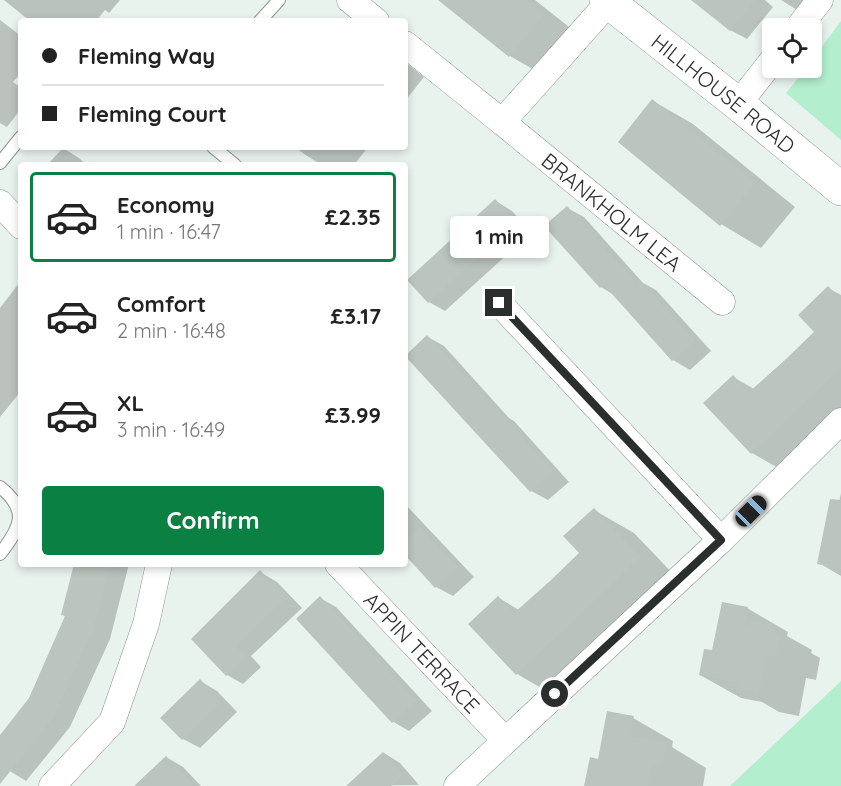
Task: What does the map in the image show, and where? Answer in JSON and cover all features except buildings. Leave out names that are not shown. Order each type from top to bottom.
[{"type":"street","points":[[350,0],[372,18]]},
{"type":"street","points":[[806,18],[820,0]]},
{"type":"street","points":[[502,122],[608,1]]},
{"type":"street","name":"HILLHOUSE ROAD","points":[[608,1],[841,189]]},
{"type":"street","name":"BRANKHOLM LEA","points":[[408,47],[722,302]]},
{"type":"street","points":[[738,104],[762,74]]},
{"type":"street","points":[[0,204],[18,223]]},
{"type":"street","points":[[499,303],[721,540]]},
{"type":"street","points":[[457,786],[721,540],[841,421]]},
{"type":"street","points":[[52,786],[112,722],[146,624],[158,567]]},
{"type":"street","name":"APPIN TERRACE","points":[[341,567],[505,741]]},
{"type":"lane","points":[[263,18],[279,0]]},
{"type":"lane","points":[[0,163],[18,142]]},
{"type":"lane","points":[[217,150],[231,162]]},
{"type":"lane","points":[[0,487],[10,495],[18,509]]},
{"type":"lane","points":[[0,554],[18,526]]},
{"type":"green space","points":[[841,21],[841,140],[786,93],[798,78],[822,78],[822,47]]},
{"type":"green space","points":[[841,681],[841,786],[730,786]]},
{"type":"route","points":[[499,303],[721,540],[555,694]]}]
